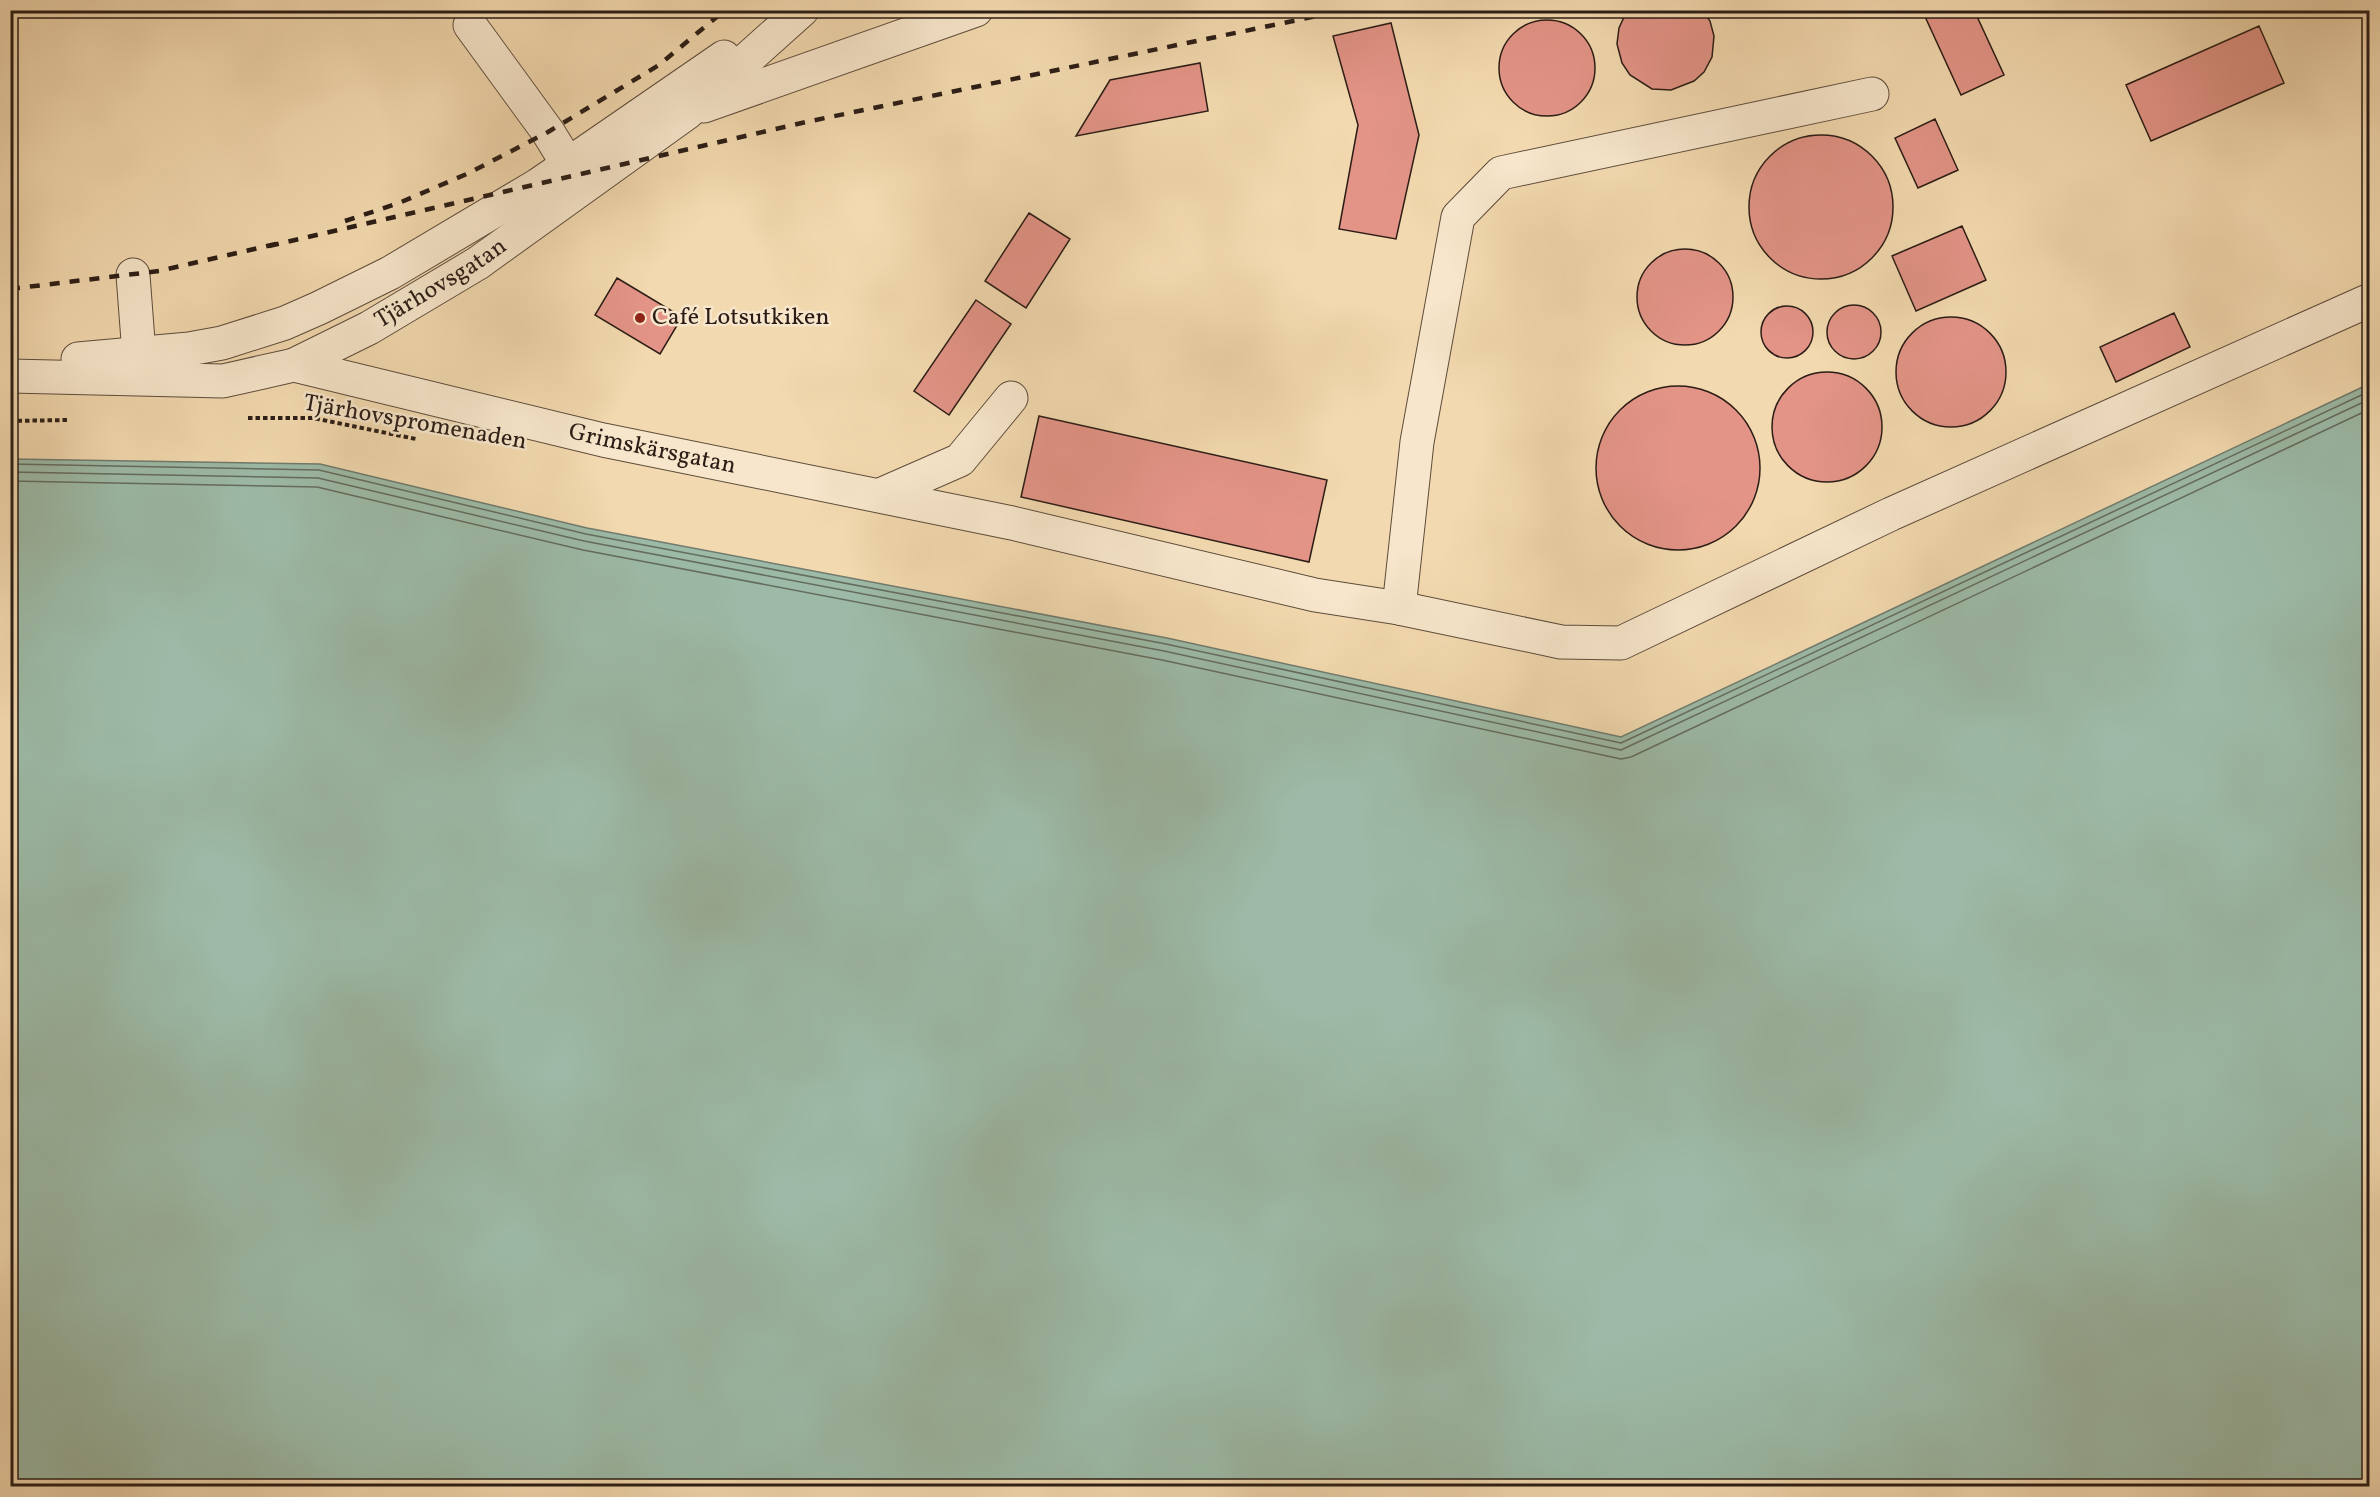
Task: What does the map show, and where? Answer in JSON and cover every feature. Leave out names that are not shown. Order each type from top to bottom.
[{"type":"street","name":"Tjärhovsgatan","points":[[10,376],[223,381],[294,364],[398,312],[478,262],[576,176],[745,42],[796,10]]},
{"type":"street","name":"Tjärhovsgatan","points":[[10,366],[140,354],[222,343],[285,323],[319,308],[576,176],[688,112],[802,10]]},
{"type":"street","points":[[688,112],[976,10]]},
{"type":"street","points":[[470,25],[548,132],[576,176]]},
{"type":"street","points":[[1399,608],[1418,442],[1458,217],[1501,173],[1872,94]]},
{"type":"street","points":[[132,275],[140,354]]},
{"type":"street","name":"Grimskärsgatan","points":[[294,364],[603,440],[1012,523],[1315,595],[1399,608],[1561,642],[1621,644],[1891,514],[2370,300]]},
{"type":"street","points":[[880,495],[960,460],[1011,398]]},
{"type":"path","name":"Tjärhovspromenaden","points":[[244,418],[313,418],[426,441]]},
{"type":"path","points":[[10,421],[69,420]]},
{"type":"water","points":[[2369,384],[2369,1486],[11,1486],[11,459],[320,464],[587,528],[1167,638],[1621,737]]},
{"type":"building","points":[[1630,10],[1702,10],[1710,21],[1714,36],[1712,57],[1704,72],[1694,81],[1671,90],[1652,89],[1630,75],[1622,63],[1617,44],[1619,28]]},
{"type":"building","points":[[1922,10],[1974,10],[2004,75],[1961,95]]},
{"type":"building","points":[[1547,20],[1565,24],[1581,34],[1591,50],[1595,68],[1591,86],[1581,102],[1565,112],[1547,116],[1529,112],[1513,102],[1503,86],[1499,68],[1503,50],[1513,34],[1529,24]]},
{"type":"building","points":[[1391,23],[1419,135],[1396,239],[1339,229],[1358,125],[1333,36]]},
{"type":"building","points":[[2259,26],[2284,83],[2151,141],[2126,85]]},
{"type":"building","points":[[1200,63],[1208,111],[1076,136],[1110,80]]},
{"type":"building","points":[[1935,119],[1958,170],[1918,188],[1895,138]]},
{"type":"building","points":[[1821,135],[1849,140],[1872,156],[1888,179],[1893,207],[1888,235],[1872,258],[1849,274],[1821,279],[1793,274],[1770,258],[1754,235],[1749,207],[1754,179],[1770,156],[1793,140]]},
{"type":"building","points":[[1029,213],[1070,239],[1026,308],[985,281]]},
{"type":"building","points":[[1962,226],[1986,280],[1916,311],[1892,256]]},
{"type":"building","points":[[1685,249],[1703,253],[1719,263],[1729,279],[1733,297],[1729,315],[1719,331],[1703,341],[1685,345],[1667,341],[1651,331],[1641,315],[1637,297],[1641,279],[1651,263],[1667,253]]},
{"type":"building","points":[[617,278],[682,317],[660,354],[595,315]]},
{"type":"building","points":[[976,300],[1011,324],[949,415],[914,391]]},
{"type":"building","points":[[1854,305],[1864,307],[1873,313],[1879,322],[1881,332],[1879,342],[1873,351],[1864,357],[1854,359],[1844,357],[1835,351],[1829,342],[1827,332],[1829,322],[1835,313],[1844,307]]},
{"type":"building","points":[[1782,306],[1792,306],[1806,313],[1813,332],[1806,351],[1792,358],[1782,358],[1772,354],[1765,347],[1761,337],[1761,327],[1765,317],[1772,310]]},
{"type":"building","points":[[2174,313],[2190,347],[2116,382],[2100,347]]},
{"type":"building","points":[[1951,317],[1972,322],[1990,333],[2001,351],[2006,372],[2001,393],[1990,411],[1972,422],[1951,427],[1930,422],[1912,411],[1901,393],[1896,372],[1901,351],[1912,333],[1930,322]]},
{"type":"building","points":[[1827,372],[1848,377],[1866,388],[1877,406],[1882,427],[1877,448],[1866,466],[1848,477],[1827,482],[1806,477],[1788,466],[1777,448],[1772,427],[1777,406],[1788,388],[1806,377]]},
{"type":"building","points":[[1678,386],[1709,392],[1736,410],[1754,437],[1760,468],[1754,499],[1736,526],[1709,544],[1678,550],[1647,544],[1620,526],[1602,499],[1596,468],[1602,437],[1620,410],[1647,392]]},
{"type":"building","points":[[1039,416],[1327,480],[1309,562],[1021,497]]},
{"type":"railway","points":[[345,221],[399,203],[469,173],[548,132],[659,65],[725,10]]},
{"type":"railway","points":[[269,246],[806,122],[1346,10]]},
{"type":"railway","points":[[10,289],[159,271],[276,244]]},
{"type":"place","name":"Café Lotsutkiken","points":[[640,318]]}]
